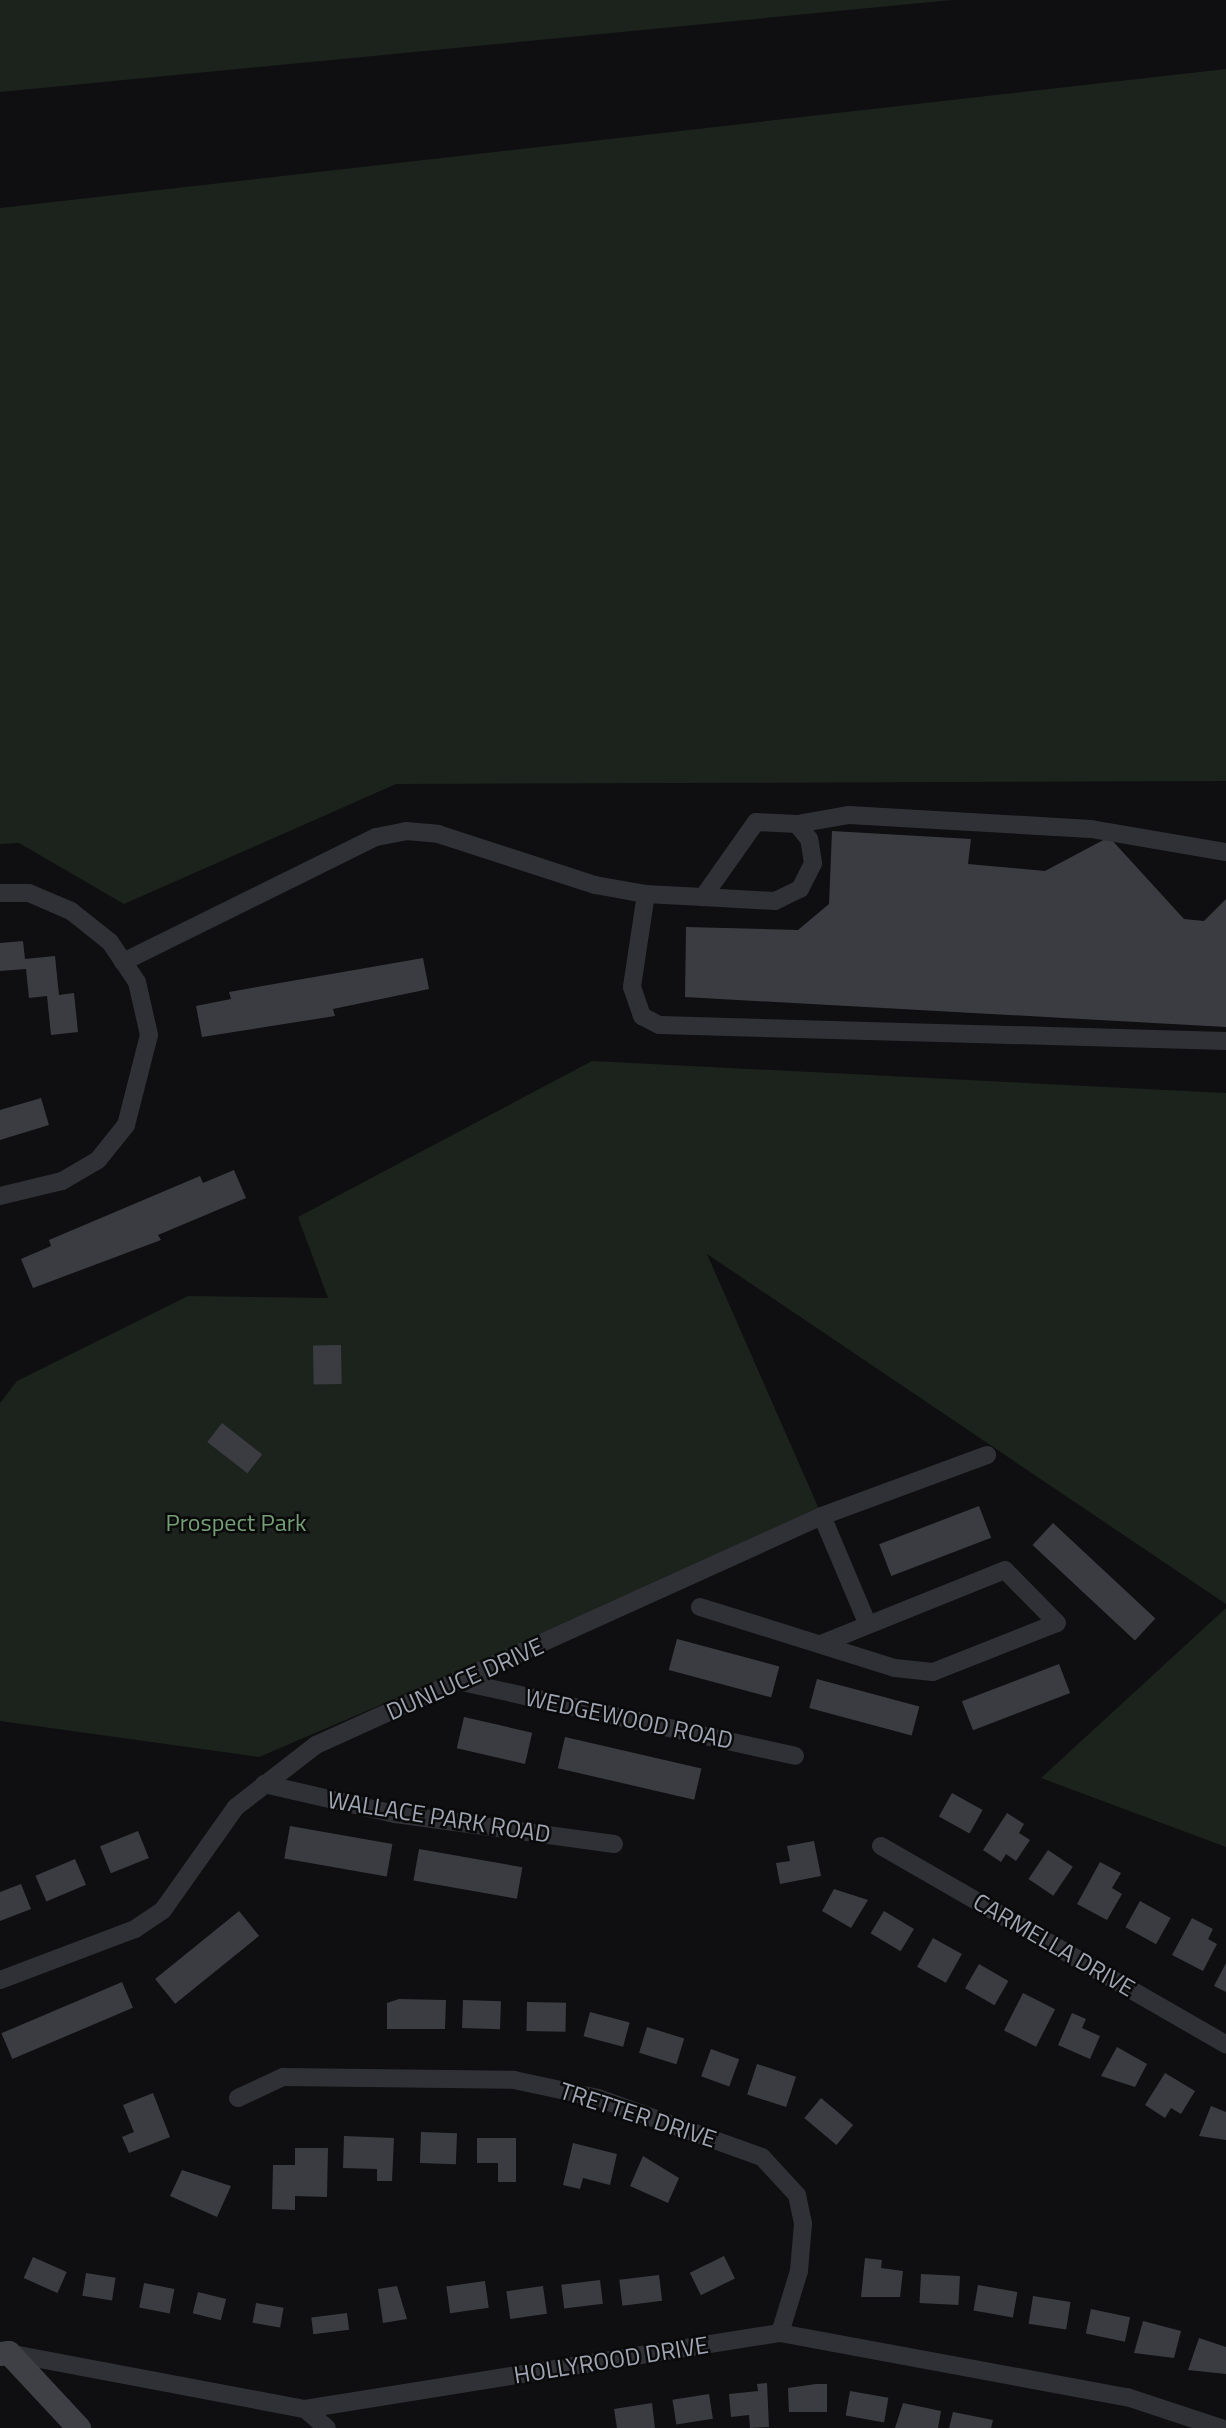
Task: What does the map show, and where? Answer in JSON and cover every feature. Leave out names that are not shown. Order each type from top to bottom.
[{"type":"street","points":[[703,897],[756,822],[779,818],[797,824],[849,815],[1091,829],[1226,852]]},
{"type":"street","points":[[123,962],[376,837],[406,831],[438,834],[595,885],[646,894],[775,901],[800,889],[813,863],[809,839],[797,824]]},
{"type":"street","points":[[0,893],[30,893],[71,911],[123,962],[137,982],[149,1035],[127,1125],[98,1160],[62,1181],[0,1196]]},
{"type":"street","points":[[646,894],[632,987],[642,1016],[659,1025],[1226,1041]]},
{"type":"street","name":"DUNLUCE DRIVE","points":[[0,1980],[135,1929],[163,1910],[236,1807],[316,1745],[462,1682],[822,1516],[987,1455]]},
{"type":"street","points":[[822,1516],[868,1625]]},
{"type":"street","points":[[700,1607],[895,1668],[933,1672],[1057,1623],[1005,1570],[821,1644]]},
{"type":"street","name":"WEDGEWOOD ROAD","points":[[462,1682],[795,1756]]},
{"type":"street","name":"WALLACE PARK ROAD","points":[[264,1784],[395,1814],[614,1844]]},
{"type":"street","name":"CARMELLA DRIVE","points":[[881,1846],[1226,2043]]},
{"type":"street","name":"TRETTER DRIVE","points":[[238,2098],[283,2077],[514,2080],[598,2098],[762,2157],[797,2195],[803,2224],[799,2271],[780,2333]]},
{"type":"street","name":"HOLLYROOD DRIVE","points":[[3,2351],[305,2409],[780,2333],[1128,2396],[1221,2428]]},
{"type":"street","points":[[3,2351],[79,2428]]},
{"type":"street","points":[[305,2409],[327,2428]]},
{"type":"green space","points":[[0,0],[952,0],[0,92]]},
{"type":"green space","points":[[1226,69],[1226,781],[396,784],[124,904],[19,843],[0,844],[0,208]]},
{"type":"green space","name":"Prospect Park","points":[[592,1061],[1226,1093],[1226,1604],[707,1254],[822,1516],[259,1757],[0,1721],[0,1403],[17,1381],[188,1296],[328,1298],[298,1217]]},
{"type":"green space","points":[[1226,1608],[1226,1847],[1041,1778]]},
{"type":"building","points":[[832,831],[971,839],[968,864],[1045,871],[1109,837],[1184,919],[1204,921],[1226,899],[1226,1027],[685,997],[686,927],[798,930],[829,904]]},
{"type":"building","points":[[23,941],[25,959],[55,956],[59,995],[74,993],[78,1032],[51,1035],[47,996],[29,998],[26,969],[0,971],[0,943]]},
{"type":"building","points":[[423,958],[429,989],[333,1009],[335,1016],[202,1037],[196,1006],[231,999],[229,992]]},
{"type":"building","points":[[41,1098],[49,1125],[0,1140],[0,1110]]},
{"type":"building","points":[[234,1170],[246,1198],[158,1235],[161,1240],[33,1288],[21,1259],[51,1246],[49,1240],[200,1176],[203,1183]]},
{"type":"building","points":[[313,1345],[341,1345],[342,1384],[314,1384]]},
{"type":"building","points":[[222,1423],[262,1454],[247,1473],[207,1442]]},
{"type":"building","points":[[979,1506],[991,1538],[891,1576],[879,1544]]},
{"type":"building","points":[[1053,1523],[1155,1618],[1135,1640],[1033,1545]]},
{"type":"building","points":[[677,1639],[779,1666],[771,1697],[669,1670]]},
{"type":"building","points":[[1059,1664],[1070,1693],[973,1730],[962,1701]]},
{"type":"building","points":[[817,1679],[919,1706],[912,1735],[809,1708]]},
{"type":"building","points":[[464,1717],[532,1733],[525,1764],[457,1748]]},
{"type":"building","points":[[565,1737],[701,1768],[694,1800],[558,1768]]},
{"type":"building","points":[[952,1793],[983,1810],[970,1834],[939,1817]]},
{"type":"building","points":[[1007,1813],[1024,1824],[1019,1833],[1030,1840],[1016,1861],[1006,1854],[1001,1862],[983,1850]]},
{"type":"building","points":[[290,1826],[392,1844],[387,1877],[284,1858]]},
{"type":"building","points":[[138,1831],[149,1858],[111,1873],[100,1846]]},
{"type":"building","points":[[814,1841],[821,1876],[780,1884],[776,1863],[790,1861],[787,1846]]},
{"type":"building","points":[[419,1849],[522,1867],[517,1899],[413,1881]]},
{"type":"building","points":[[1048,1850],[1073,1867],[1053,1896],[1028,1879]]},
{"type":"building","points":[[75,1859],[86,1885],[46,1902],[35,1876]]},
{"type":"building","points":[[1100,1862],[1121,1873],[1112,1888],[1122,1894],[1107,1920],[1077,1904]]},
{"type":"building","points":[[21,1884],[31,1909],[0,1921],[0,1892]]},
{"type":"building","points":[[834,1889],[868,1900],[851,1928],[822,1911]]},
{"type":"building","points":[[1140,1901],[1171,1918],[1156,1944],[1125,1927]]},
{"type":"building","points":[[239,1911],[259,1936],[175,2004],[155,1979]]},
{"type":"building","points":[[884,1911],[914,1929],[901,1951],[871,1933]]},
{"type":"building","points":[[1192,1918],[1213,1929],[1208,1939],[1217,1944],[1203,1971],[1172,1955]]},
{"type":"building","points":[[933,1938],[962,1954],[946,1983],[917,1967]]},
{"type":"building","points":[[1226,1963],[1226,1992],[1214,1986]]},
{"type":"building","points":[[979,1964],[1008,1981],[994,2005],[965,1988]]},
{"type":"building","points":[[122,1982],[133,2008],[12,2059],[1,2033]]},
{"type":"building","points":[[1023,1993],[1055,2009],[1036,2047],[1004,2030]]},
{"type":"building","points":[[399,1999],[446,2000],[445,2029],[387,2029],[387,2003]]},
{"type":"building","points":[[463,2000],[501,2001],[500,2029],[462,2028]]},
{"type":"building","points":[[527,2002],[566,2003],[565,2032],[526,2031]]},
{"type":"building","points":[[590,2012],[630,2023],[623,2047],[584,2036]]},
{"type":"building","points":[[1072,2013],[1086,2019],[1082,2028],[1100,2036],[1090,2059],[1058,2045]]},
{"type":"building","points":[[647,2027],[684,2038],[676,2064],[639,2053]]},
{"type":"building","points":[[1117,2047],[1147,2064],[1135,2087],[1101,2076]]},
{"type":"building","points":[[711,2049],[739,2059],[729,2087],[701,2076]]},
{"type":"building","points":[[757,2064],[796,2077],[786,2107],[747,2094]]},
{"type":"building","points":[[1165,2073],[1195,2091],[1181,2114],[1171,2108],[1165,2118],[1145,2105]]},
{"type":"building","points":[[153,2093],[170,2137],[129,2153],[122,2137],[134,2132],[123,2105]]},
{"type":"building","points":[[821,2098],[853,2125],[836,2145],[804,2118]]},
{"type":"building","points":[[1211,2106],[1226,2112],[1226,2140],[1199,2136]]},
{"type":"building","points":[[421,2132],[457,2133],[456,2164],[420,2163]]},
{"type":"building","points":[[344,2136],[394,2138],[392,2181],[377,2181],[377,2169],[343,2168]]},
{"type":"building","points":[[477,2138],[516,2138],[516,2182],[498,2182],[498,2163],[477,2163]]},
{"type":"building","points":[[573,2143],[617,2154],[610,2185],[583,2178],[580,2189],[563,2185]]},
{"type":"building","points":[[295,2148],[328,2148],[327,2197],[295,2196],[295,2210],[272,2209],[273,2165],[295,2165]]},
{"type":"building","points":[[643,2156],[679,2178],[668,2203],[630,2186]]},
{"type":"building","points":[[182,2170],[231,2186],[217,2217],[170,2196]]},
{"type":"building","points":[[724,2256],[735,2278],[701,2295],[690,2273]]},
{"type":"building","points":[[33,2257],[67,2272],[57,2293],[24,2278]]},
{"type":"building","points":[[865,2258],[882,2260],[881,2268],[903,2271],[900,2297],[861,2297]]},
{"type":"building","points":[[86,2273],[116,2278],[112,2300],[82,2296]]},
{"type":"building","points":[[921,2274],[960,2276],[958,2305],[919,2303]]},
{"type":"building","points":[[659,2275],[662,2301],[622,2306],[619,2280]]},
{"type":"building","points":[[600,2280],[603,2304],[564,2309],[561,2285]]},
{"type":"building","points":[[485,2281],[489,2308],[450,2313],[446,2286]]},
{"type":"building","points":[[144,2283],[174,2289],[170,2313],[139,2308]]},
{"type":"building","points":[[978,2285],[1017,2292],[1013,2318],[973,2311]]},
{"type":"building","points":[[397,2286],[407,2319],[383,2323],[378,2289]]},
{"type":"building","points":[[543,2286],[547,2314],[510,2319],[506,2291]]},
{"type":"building","points":[[198,2292],[226,2299],[221,2320],[193,2313]]},
{"type":"building","points":[[1033,2296],[1071,2302],[1066,2330],[1029,2324]]},
{"type":"building","points":[[256,2303],[284,2308],[280,2328],[253,2323]]},
{"type":"building","points":[[1091,2309],[1130,2317],[1125,2342],[1086,2333]]},
{"type":"building","points":[[347,2313],[349,2330],[313,2334],[311,2317]]},
{"type":"building","points":[[1143,2321],[1181,2331],[1174,2358],[1134,2353]]},
{"type":"building","points":[[1199,2338],[1226,2347],[1226,2374],[1188,2370]]},
{"type":"building","points":[[767,2383],[769,2427],[750,2428],[749,2415],[731,2417],[729,2394],[758,2391],[757,2384]]},
{"type":"building","points":[[827,2384],[827,2412],[789,2412],[788,2388]]},
{"type":"building","points":[[850,2391],[888,2398],[884,2422],[846,2416]]},
{"type":"building","points":[[709,2394],[713,2419],[676,2424],[672,2400]]},
{"type":"building","points":[[652,2403],[655,2428],[617,2428],[614,2409]]},
{"type":"building","points":[[903,2403],[941,2411],[938,2428],[895,2428]]},
{"type":"building","points":[[953,2412],[993,2420],[991,2428],[949,2428]]}]
